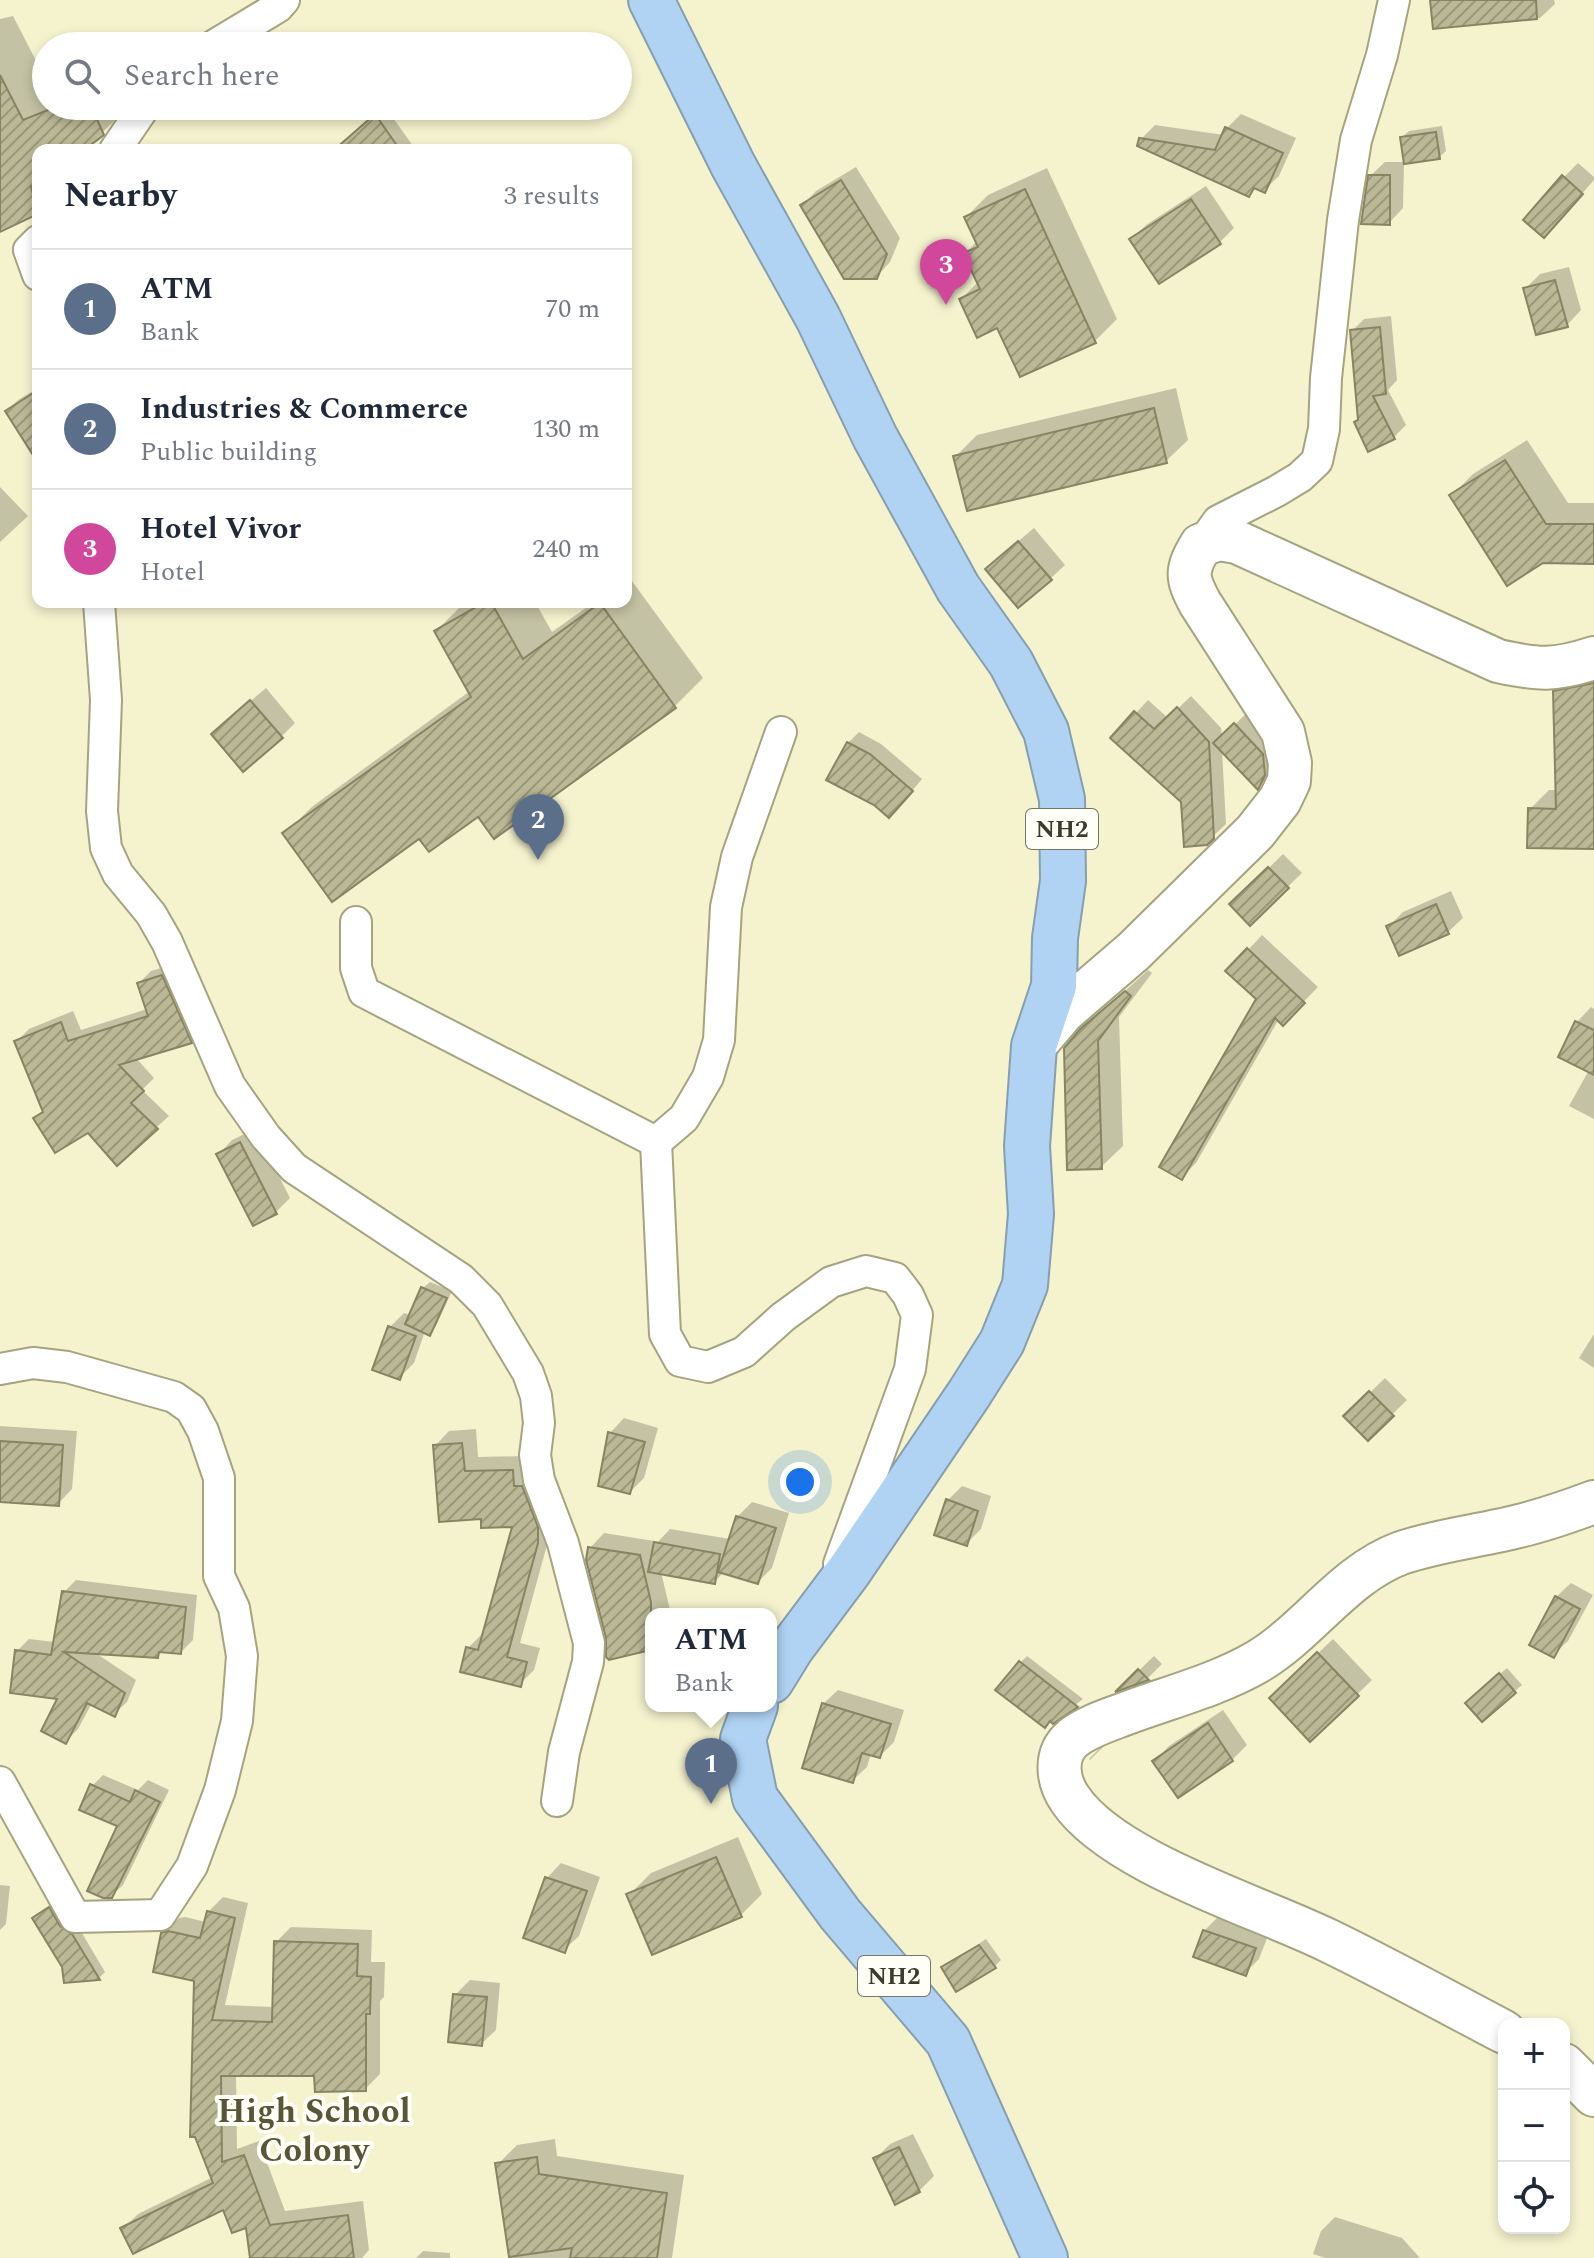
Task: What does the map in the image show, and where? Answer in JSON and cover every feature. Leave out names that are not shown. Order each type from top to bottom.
[{"type":"highway","name":"NH2","points":[[651,0],[733,165],[818,318],[875,437],[958,588],[1011,663],[1046,731],[1062,799],[1063,881],[1055,938],[1054,986],[1034,1046],[1027,1146],[1031,1214],[1025,1285],[1002,1342],[969,1394],[777,1672]]},
{"type":"highway","name":"NH2","points":[[753,1712],[743,1739],[755,1798],[840,1914],[948,2041],[1045,2258]]},
{"type":"street","points":[[236,32],[278,7],[284,0]]},
{"type":"street","points":[[1034,1046],[1063,1012],[1134,951],[1255,832],[1280,800],[1289,781],[1290,763],[1283,732],[1189,583],[1189,565],[1218,521],[1277,491],[1300,477],[1317,461],[1324,429],[1329,346],[1343,220],[1356,140],[1382,55],[1394,0]]},
{"type":"street","points":[[119,144],[135,120]]},
{"type":"street","points":[[1201,545],[1219,539],[1237,542],[1498,661],[1544,670],[1568,667],[1594,658]]},
{"type":"street","points":[[99,608],[106,700],[102,811],[106,848],[118,874],[151,914],[167,942],[230,1086],[266,1137],[294,1168],[461,1279],[487,1305],[528,1373],[536,1396],[539,1423],[535,1455],[539,1480],[563,1543],[589,1643],[588,1662],[564,1752],[557,1801]]},
{"type":"street","points":[[656,1142],[684,1118],[708,1077],[719,1040],[726,907],[737,857],[781,732]]},
{"type":"street","points":[[356,922],[356,968],[364,992],[656,1142]]},
{"type":"street","points":[[656,1142],[665,1334],[680,1361],[708,1367],[744,1352],[783,1317],[831,1282],[866,1271],[895,1278],[908,1295],[917,1315],[910,1369],[823,1607]]},
{"type":"street","points":[[0,1369],[33,1363],[67,1367],[174,1397],[191,1409],[203,1431],[219,1478],[219,1576],[234,1608],[242,1656],[237,1721],[220,1790],[192,1866],[160,1915],[75,1917],[0,1782]]},
{"type":"street","points":[[1498,2029],[1324,1938],[1139,1856],[1090,1823],[1068,1797],[1059,1771],[1061,1753],[1072,1739],[1099,1723],[1228,1677],[1259,1661],[1291,1637],[1332,1599],[1399,1554],[1448,1540],[1518,1526],[1594,1502]]},
{"type":"street","points":[[1570,2071],[1594,2095]]},
{"type":"building","points":[[1430,0],[1536,0],[1537,19],[1433,29]]},
{"type":"building","points":[[0,75],[23,120],[32,116],[32,120],[97,120],[104,135],[92,144],[32,144],[32,217],[0,232]]},
{"type":"building","points":[[368,120],[379,120],[396,144],[341,144]]},
{"type":"building","points":[[1225,127],[1283,153],[1265,193],[1254,188],[1249,197],[1137,146],[1139,138],[1215,150]]},
{"type":"building","points":[[1436,132],[1440,159],[1404,164],[1400,137]]},
{"type":"building","points":[[1368,175],[1390,175],[1390,225],[1361,224]]},
{"type":"building","points":[[1562,175],[1583,194],[1544,238],[1523,220]]},
{"type":"building","points":[[841,180],[887,254],[877,279],[844,279],[800,205]]},
{"type":"building","points":[[1025,189],[1096,343],[1020,377],[997,328],[977,338],[959,299],[980,289],[963,253],[978,247],[964,217]]},
{"type":"building","points":[[1191,199],[1221,244],[1159,284],[1129,239]]},
{"type":"building","points":[[1555,280],[1568,327],[1536,335],[1523,288]]},
{"type":"building","points":[[1380,327],[1386,394],[1373,396],[1395,439],[1368,452],[1354,422],[1358,420],[1350,330]]},
{"type":"building","points":[[32,394],[32,454],[5,411]]},
{"type":"building","points":[[1154,408],[1167,463],[967,511],[953,456]]},
{"type":"building","points":[[1505,460],[1546,524],[1594,524],[1594,564],[1543,563],[1507,586],[1449,495]]},
{"type":"building","points":[[1018,541],[1052,580],[1018,608],[985,569]]},
{"type":"building","points":[[474,608],[494,608],[523,659],[593,608],[604,608],[676,708],[494,839],[478,817],[429,852],[419,839],[332,902],[282,833],[471,697],[434,631]]},
{"type":"building","points":[[1594,683],[1594,849],[1527,848],[1528,808],[1556,809],[1553,691]]},
{"type":"building","points":[[250,700],[283,738],[243,772],[211,734]]},
{"type":"building","points":[[1177,707],[1209,742],[1214,839],[1207,845],[1184,847],[1181,802],[1110,738],[1134,711],[1154,729]]},
{"type":"building","points":[[1234,723],[1263,754],[1265,775],[1258,790],[1213,743]]},
{"type":"building","points":[[847,742],[870,754],[913,791],[889,818],[874,805],[826,780]]},
{"type":"building","points":[[1268,867],[1289,888],[1250,926],[1229,904]]},
{"type":"building","points":[[1436,904],[1449,934],[1399,956],[1386,926]]},
{"type":"building","points":[[1247,948],[1305,1003],[1283,1026],[1275,1018],[1182,1180],[1159,1167],[1256,999],[1225,971]]},
{"type":"building","points":[[162,975],[192,1043],[119,1065],[144,1091],[131,1103],[158,1129],[117,1166],[88,1133],[55,1153],[33,1118],[43,1112],[14,1041],[61,1022],[68,1041],[148,1016],[137,983]]},
{"type":"building","points":[[1125,991],[1131,996],[1098,1041],[1102,1169],[1067,1170],[1064,1048],[1080,1029]]},
{"type":"building","points":[[1575,1021],[1594,1030],[1594,1075],[1558,1057]]},
{"type":"building","points":[[240,1142],[277,1214],[253,1226],[216,1154]]},
{"type":"building","points":[[421,1287],[447,1298],[430,1336],[405,1324]]},
{"type":"building","points":[[388,1326],[416,1336],[400,1380],[372,1370]]},
{"type":"building","points":[[1369,1391],[1394,1416],[1368,1441],[1343,1416]]},
{"type":"building","points":[[608,1432],[645,1442],[630,1494],[598,1486]]},
{"type":"building","points":[[0,1441],[63,1445],[59,1506],[0,1502]]},
{"type":"building","points":[[462,1443],[465,1471],[513,1470],[514,1486],[522,1486],[538,1527],[538,1543],[507,1657],[527,1662],[521,1687],[460,1672],[466,1647],[478,1650],[512,1527],[481,1528],[481,1519],[439,1522],[433,1445]]},
{"type":"building","points":[[946,1499],[978,1511],[967,1546],[934,1535]]},
{"type":"building","points":[[736,1516],[776,1528],[758,1584],[718,1572]]},
{"type":"building","points":[[654,1542],[720,1554],[715,1584],[648,1572]]},
{"type":"building","points":[[588,1547],[640,1555],[651,1602],[651,1608],[645,1608],[645,1651],[609,1660],[606,1657],[606,1638],[586,1560]]},
{"type":"building","points":[[62,1591],[186,1607],[181,1654],[159,1652],[158,1658],[64,1652],[125,1693],[115,1717],[87,1703],[66,1744],[41,1731],[57,1699],[10,1693],[15,1650],[51,1655]]},
{"type":"building","points":[[1555,1596],[1580,1609],[1554,1658],[1529,1645]]},
{"type":"building","points":[[1317,1652],[1359,1696],[1310,1742],[1269,1698]]},
{"type":"building","points":[[1019,1661],[1078,1707],[1053,1724],[1050,1721],[1045,1728],[995,1690]]},
{"type":"building","points":[[1138,1669],[1149,1680],[1115,1692]]},
{"type":"building","points":[[1499,1673],[1516,1693],[1482,1722],[1465,1703]]},
{"type":"building","points":[[822,1703],[891,1724],[880,1758],[862,1753],[853,1783],[802,1768]]},
{"type":"building","points":[[1208,1723],[1233,1761],[1178,1798],[1152,1761]]},
{"type":"building","points":[[90,1784],[130,1802],[135,1790],[160,1802],[112,1898],[103,1898],[87,1891],[117,1826],[79,1810]]},
{"type":"building","points":[[716,1857],[742,1917],[652,1955],[626,1894]]},
{"type":"building","points":[[545,1877],[587,1891],[565,1953],[523,1938]]},
{"type":"building","points":[[49,1907],[60,1926],[72,1934],[100,1980],[64,1983],[62,1967],[32,1918]]},
{"type":"building","points":[[207,1911],[235,1918],[212,2020],[272,2022],[274,1941],[358,1944],[357,1976],[371,1977],[370,2014],[366,2014],[366,2091],[315,2092],[314,2076],[221,2076],[222,2162],[244,2155],[270,2225],[348,2215],[354,2258],[250,2258],[246,2228],[232,2233],[223,2210],[133,2254],[120,2228],[213,2183],[195,2137],[190,2137],[194,1981],[153,1972],[161,1933],[168,1931],[200,1938]]},
{"type":"building","points":[[1203,1930],[1256,1948],[1246,1976],[1193,1957]]},
{"type":"building","points":[[979,1945],[996,1968],[956,1992],[941,1967]]},
{"type":"building","points":[[453,1994],[487,1997],[482,2046],[448,2042]]},
{"type":"building","points":[[899,2147],[920,2192],[895,2205],[873,2158]]},
{"type":"building","points":[[537,2157],[539,2174],[667,2193],[657,2258],[570,2258],[572,2248],[509,2257],[495,2163]]},
{"type":"place","name":"Hotel Vivor","points":[[946,305]]},
{"type":"place","name":"Industries & Commerce","points":[[538,860]]},
{"type":"place","name":"ATM","points":[[711,1804]]},
{"type":"district","name":"High School Colony","points":[[314,2130]]}]
